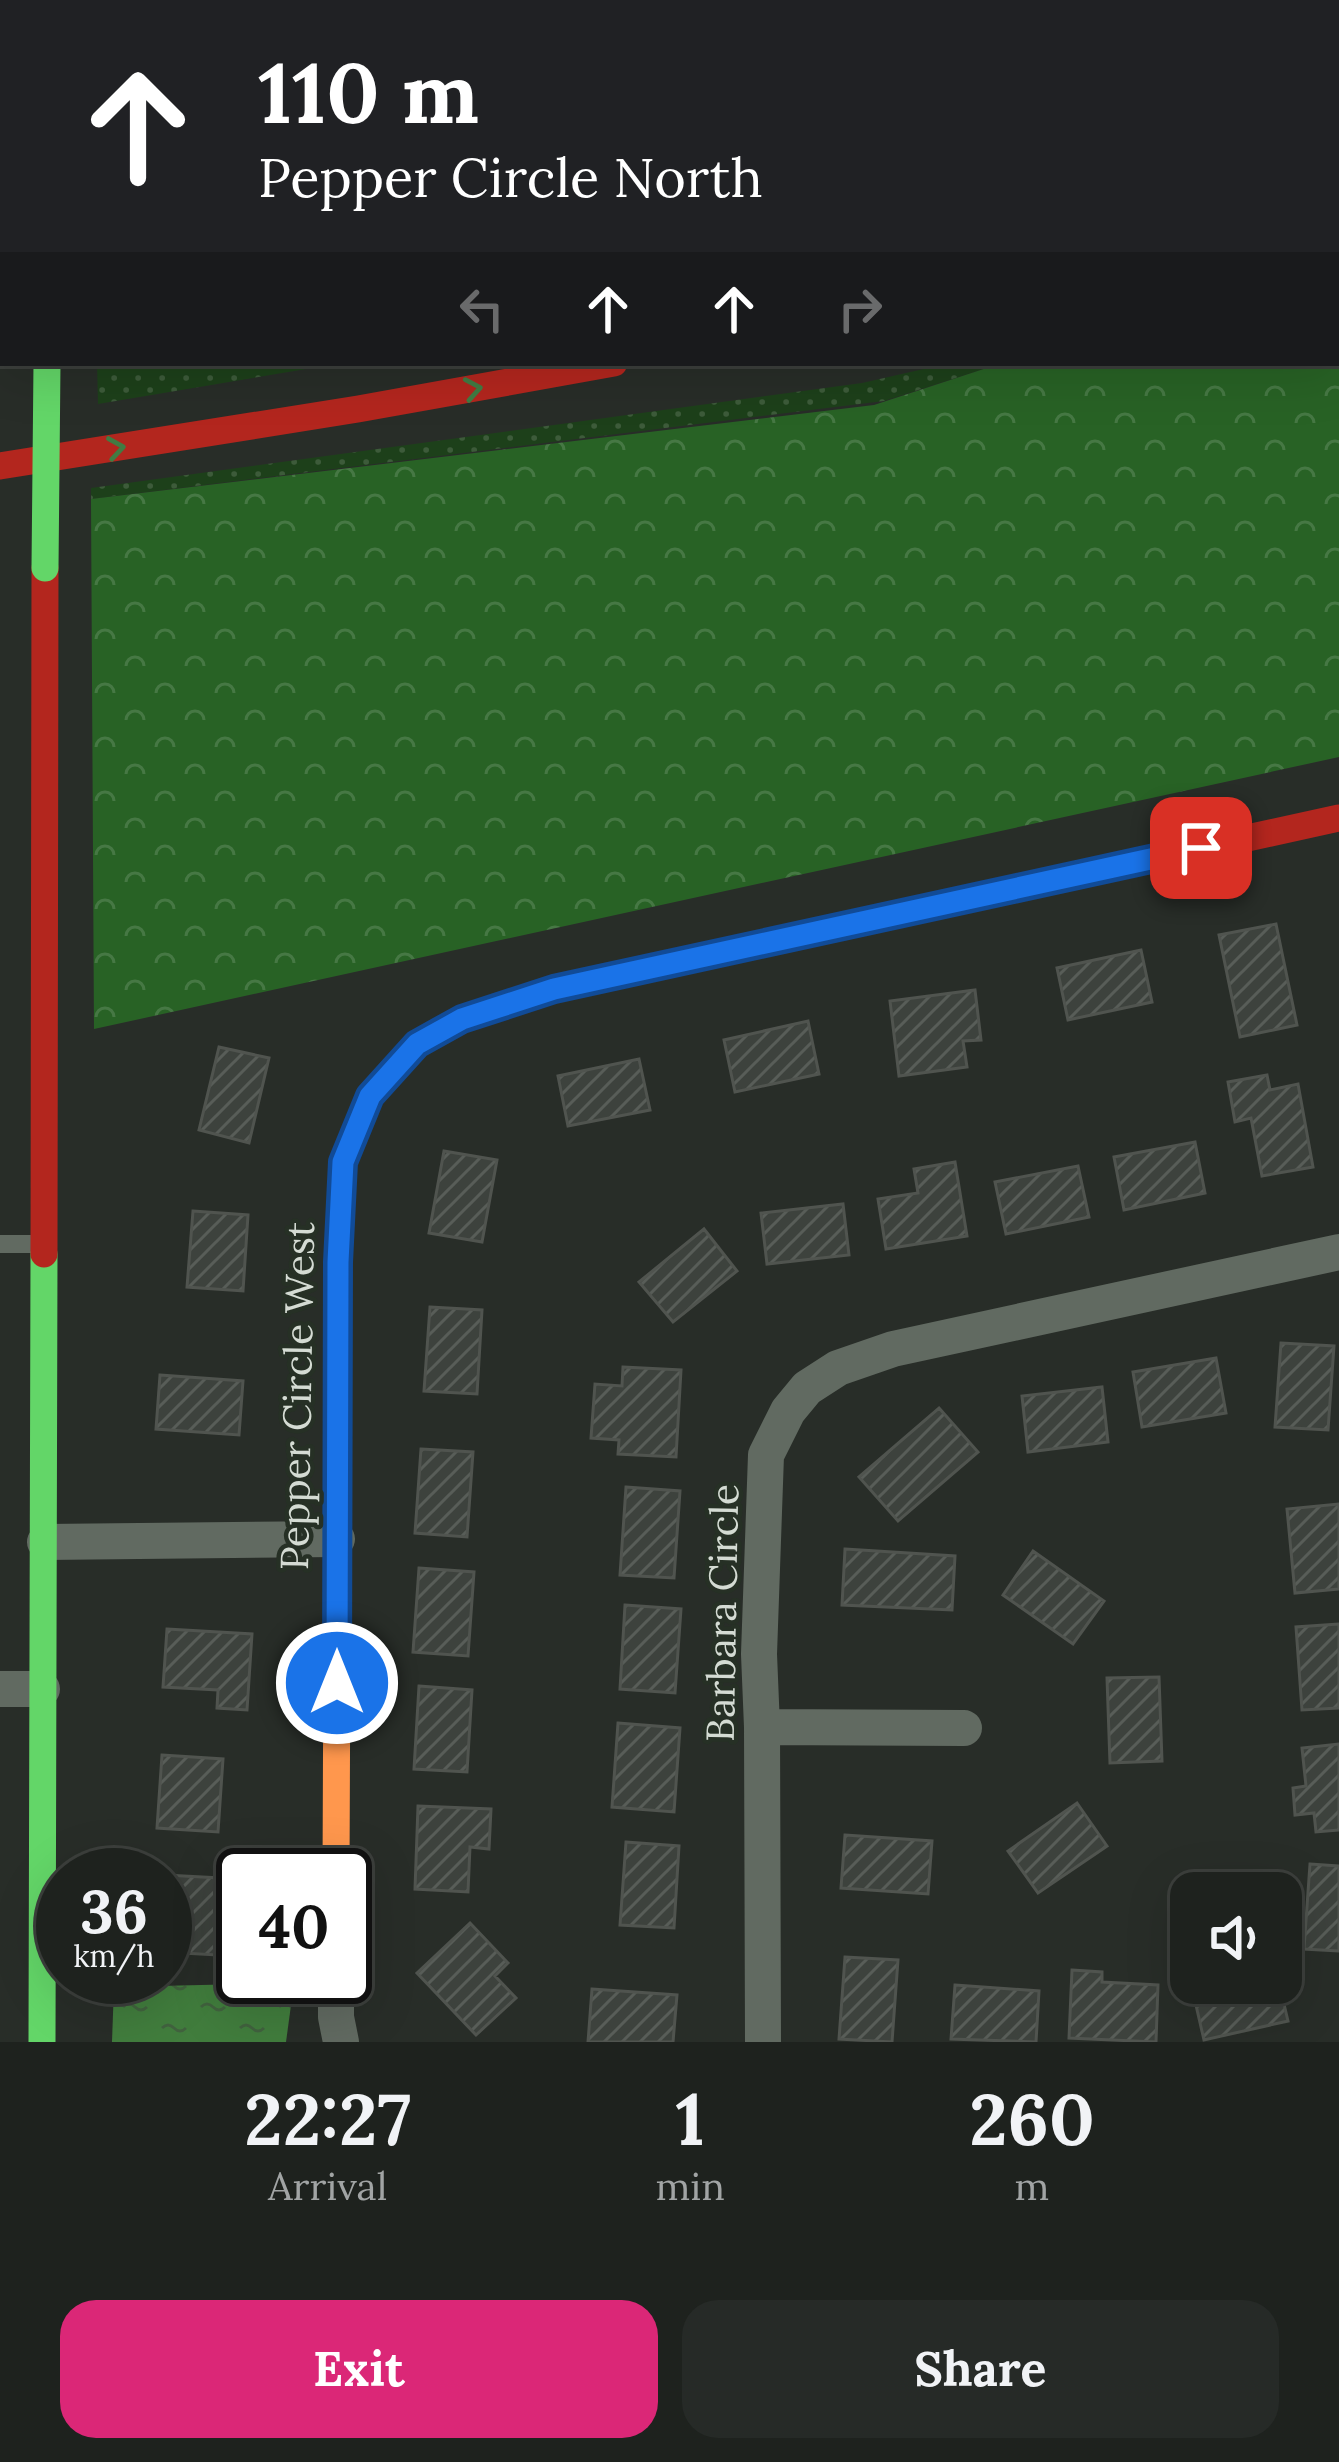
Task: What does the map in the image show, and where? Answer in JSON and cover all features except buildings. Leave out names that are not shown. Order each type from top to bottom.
[{"type":"main road","points":[[42,2042],[46,366]]},
{"type":"main road","points":[[0,466],[358,410],[598,366]]},
{"type":"main road","name":"Pepper Circle West","points":[[336,1848],[338,1262],[343,1162],[370,1096],[417,1044],[462,1019],[554,989],[1339,818]]},
{"type":"street","name":"Barbara Circle","points":[[763,2042],[759,1654],[766,1455],[788,1411],[807,1388],[838,1368],[893,1349],[1339,1252]]},
{"type":"street","points":[[45,1542],[337,1539]]},
{"type":"street","points":[[0,1689],[42,1689]]},
{"type":"street","points":[[762,1727],[964,1728]]},
{"type":"street","points":[[336,2004],[341,2042]]},
{"type":"lane","points":[[0,1244],[44,1244]]},
{"type":"shaded area","points":[[97,366],[324,366],[98,404]]},
{"type":"shaded area","points":[[937,366],[993,366],[884,401],[91,499],[91,488],[862,383]]},
{"type":"green space","points":[[993,366],[1339,366],[1339,757],[94,1029],[91,499],[874,405]]},
{"type":"water","points":[[192,1985],[216,1985],[216,2004],[291,2004],[286,2042],[112,2042],[113,2004],[192,2004]]},
{"type":"traffic: fast","points":[[45,568],[47,366]]},
{"type":"traffic: fast","points":[[338,1395],[343,1162],[370,1096],[417,1044],[462,1019],[554,989],[895,915]]},
{"type":"traffic: fast","points":[[42,2042],[44,1254]]},
{"type":"traffic: slow","points":[[336,1848],[338,1395]]},
{"type":"traffic: jam","points":[[0,466],[597,366]]},
{"type":"traffic: jam","points":[[44,1254],[45,568]]},
{"type":"traffic: jam","points":[[895,915],[1339,818]]},
{"type":"route","points":[[337,1683],[338,1262],[343,1162],[370,1096],[417,1044],[462,1019],[554,989],[1201,848]]}]
